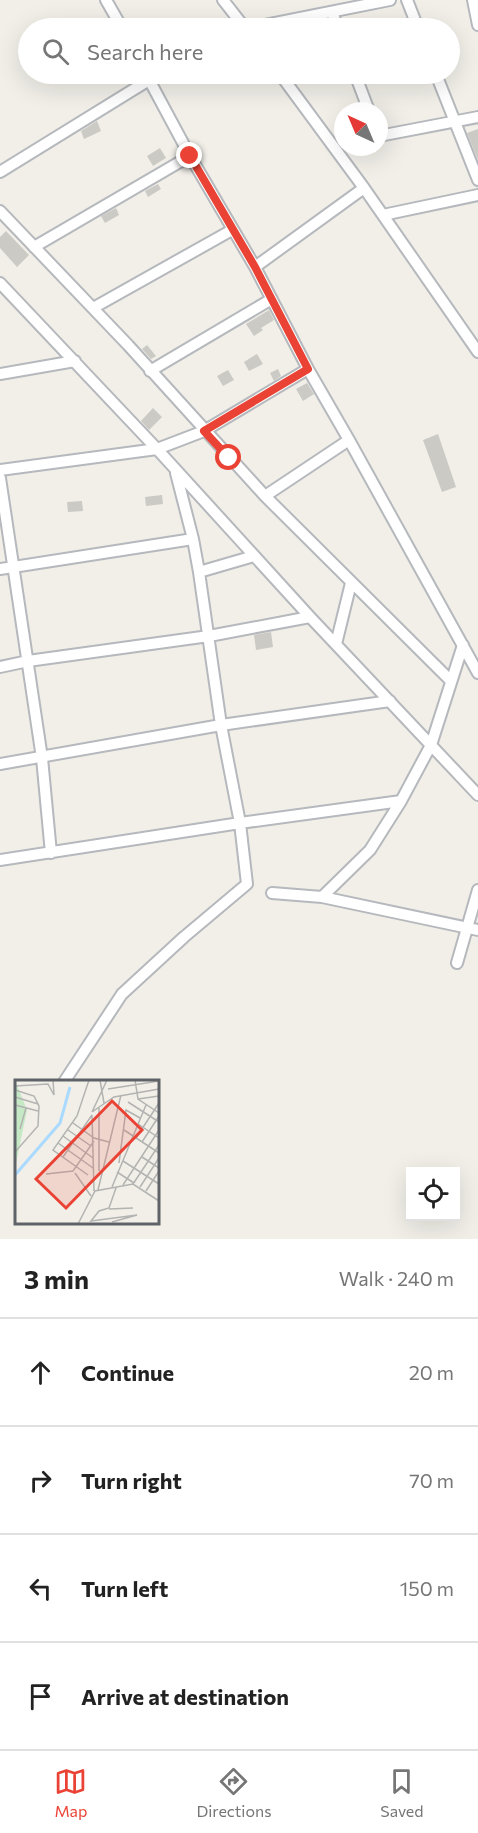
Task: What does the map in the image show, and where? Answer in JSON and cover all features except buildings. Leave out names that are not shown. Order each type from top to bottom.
[{"type":"street","points":[[106,0],[116,18]]},
{"type":"street","points":[[224,0],[238,18]]},
{"type":"street","points":[[301,18],[390,0]]},
{"type":"street","points":[[407,0],[414,18]]},
{"type":"street","points":[[473,0],[478,25]]},
{"type":"street","points":[[332,12],[334,18]]},
{"type":"street","points":[[0,172],[136,84]]},
{"type":"street","points":[[151,84],[255,267],[270,300],[478,672]]},
{"type":"street","points":[[287,84],[334,140]]},
{"type":"street","points":[[359,84],[366,102]]},
{"type":"street","points":[[440,84],[478,180]]},
{"type":"street","points":[[388,134],[478,117]]},
{"type":"street","points":[[34,247],[190,156]]},
{"type":"street","points":[[345,156],[364,188],[477,349]]},
{"type":"street","points":[[255,267],[364,188]]},
{"type":"street","points":[[383,215],[478,195]]},
{"type":"street","points":[[0,211],[93,308],[265,496],[451,681]]},
{"type":"street","points":[[93,308],[232,230]]},
{"type":"street","points":[[0,283],[157,448],[310,617],[478,795]]},
{"type":"street","points":[[150,371],[270,300]]},
{"type":"street","points":[[0,375],[75,361]]},
{"type":"street","points":[[0,470],[157,448],[204,431],[308,369]]},
{"type":"street","points":[[265,496],[349,440]]},
{"type":"street","points":[[65,1080],[122,994],[246,884],[240,823],[221,725],[199,572],[193,538],[175,470]]},
{"type":"street","points":[[0,478],[42,758],[51,853]]},
{"type":"street","points":[[0,569],[193,538]]},
{"type":"street","points":[[199,572],[254,556]]},
{"type":"street","points":[[336,644],[351,583]]},
{"type":"street","points":[[0,667],[28,661],[209,636],[310,617]]},
{"type":"street","points":[[322,897],[370,850],[401,801],[431,745],[463,645]]},
{"type":"street","points":[[0,764],[221,725],[390,701]]},
{"type":"street","points":[[0,860],[401,801]]},
{"type":"street","points":[[457,963],[473,929],[478,890]]},
{"type":"street","points":[[272,893],[322,897],[473,929]]},
{"type":"route","points":[[190,156],[255,267],[270,300],[308,369],[204,431],[229,458]]}]
